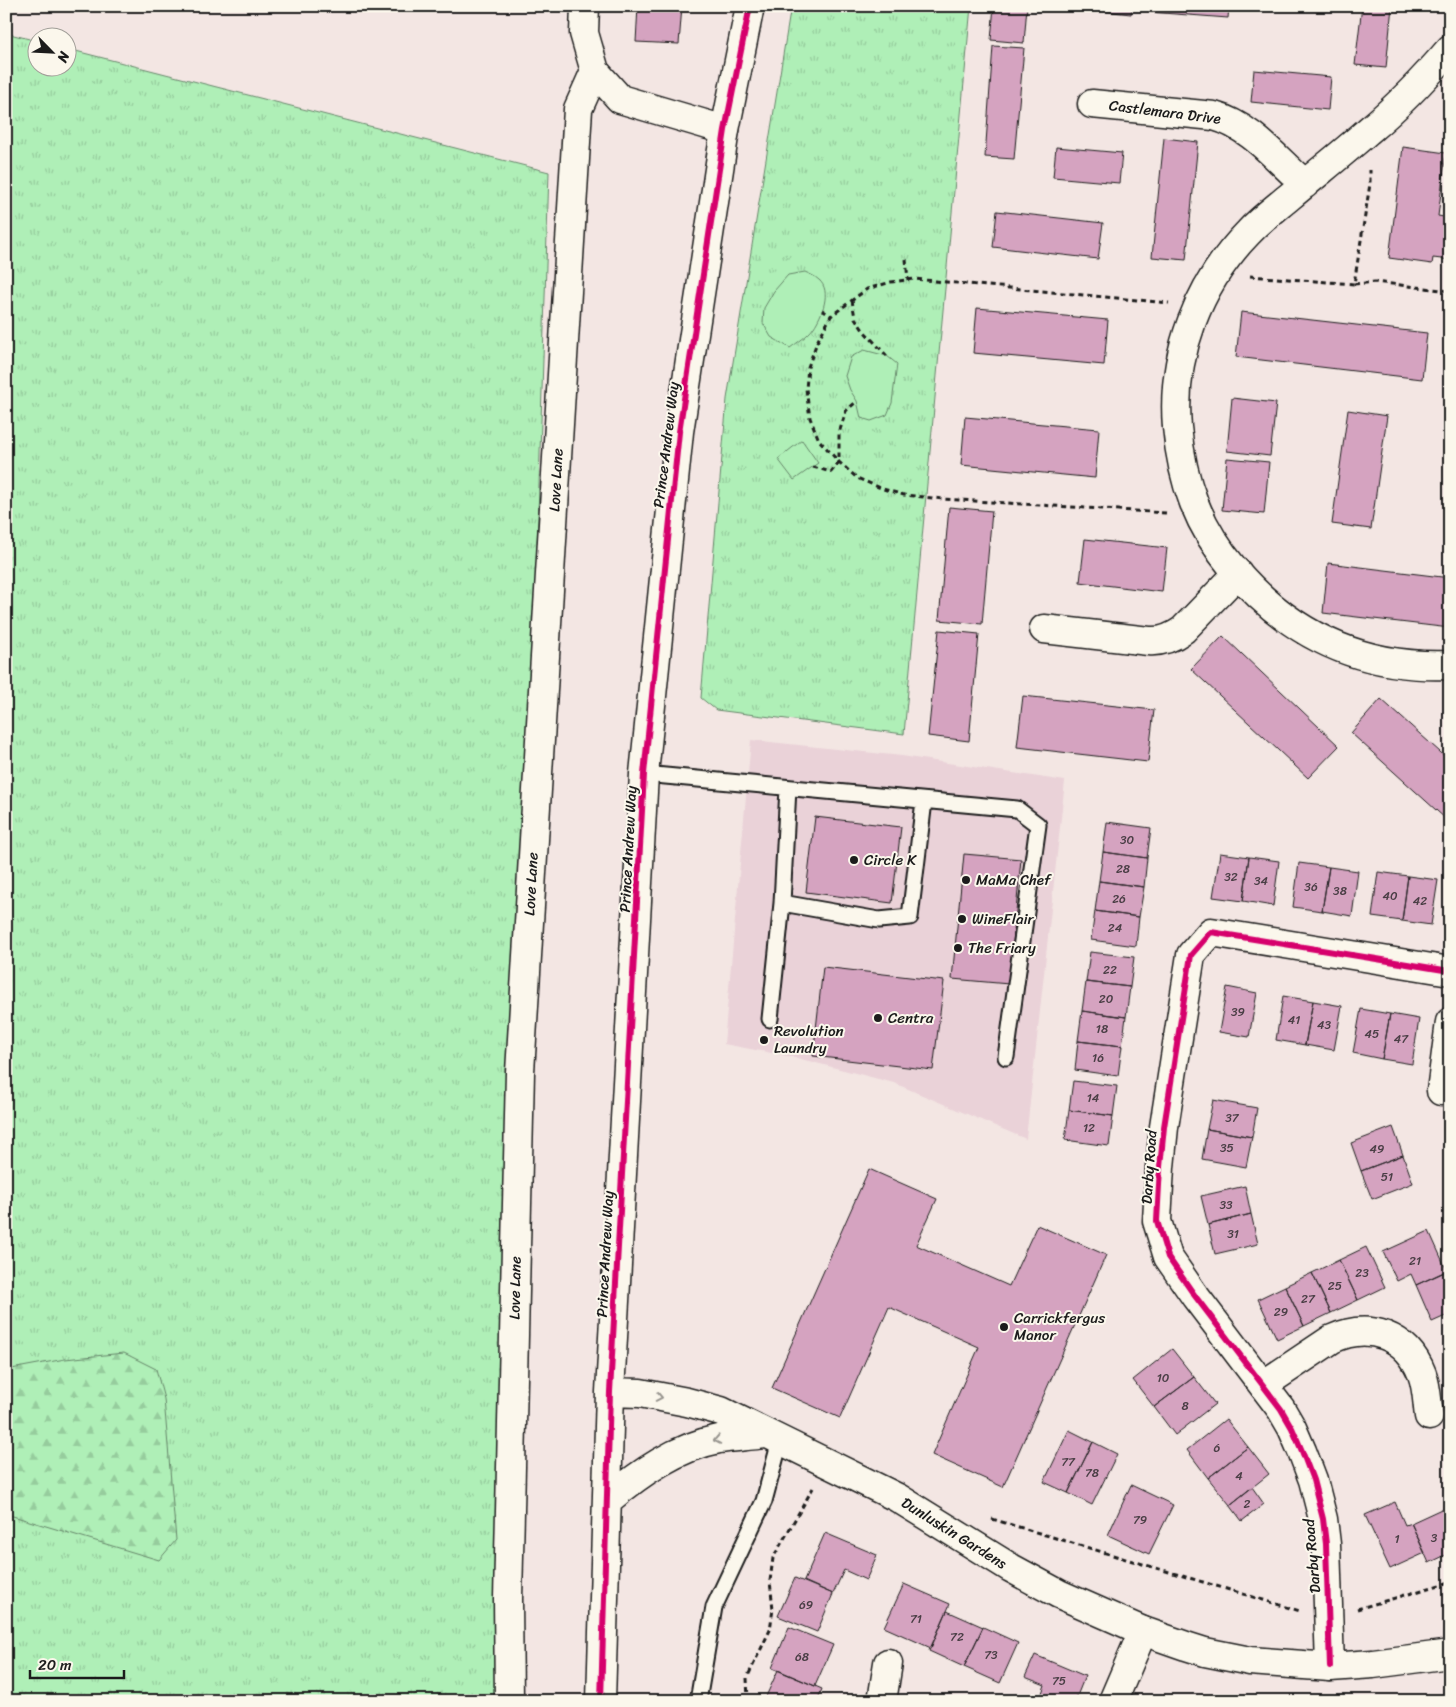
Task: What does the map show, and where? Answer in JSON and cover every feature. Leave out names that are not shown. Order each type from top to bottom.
[{"type":"street","points":[[585,6],[584,33],[595,71],[620,99],[724,130]]},
{"type":"street","name":"Prince Andrew Way","points":[[601,1701],[610,1392],[644,774],[679,432],[724,130],[750,6]]},
{"type":"street","points":[[1450,49],[1397,105],[1370,130],[1249,232],[1216,273],[1198,307],[1184,342],[1176,382],[1180,454],[1196,511],[1217,548],[1238,573],[1276,611],[1329,643],[1367,657],[1388,662],[1408,665],[1450,665]]},
{"type":"street","name":"Love Lane","points":[[509,1701],[508,1599],[520,1072],[578,109],[595,71]]},
{"type":"street","name":"Castlemara Drive","points":[[1092,104],[1208,115],[1226,120],[1245,130],[1305,184]]},
{"type":"street","points":[[1044,629],[1149,641],[1168,639],[1182,630],[1238,573]]},
{"type":"street","name":"Darby Road","points":[[1330,1667],[1326,1544],[1313,1480],[1292,1428],[1281,1409],[1195,1296],[1168,1257],[1158,1221],[1164,1127],[1191,954],[1211,932],[1450,971]]},
{"type":"street","points":[[1441,1091],[1450,1022]]},
{"type":"street","points":[[1263,1385],[1332,1339],[1343,1334],[1356,1332],[1374,1333],[1398,1342],[1412,1355],[1422,1374],[1429,1416]]},
{"type":"street","name":"Dunluskin Gardens","points":[[610,1392],[640,1393],[702,1406],[729,1415],[898,1498],[1035,1582],[1101,1614],[1186,1646],[1226,1656],[1266,1662],[1330,1667],[1373,1664],[1450,1654]]},
{"type":"street","points":[[608,1500],[640,1474],[685,1450],[718,1439],[772,1437]]},
{"type":"street","points":[[1113,1701],[1143,1631]]},
{"type":"street","points":[[882,1701],[888,1663]]},
{"type":"lane","points":[[644,774],[1017,809],[1038,825],[1006,1057]]},
{"type":"lane","points":[[770,1019],[782,903],[788,788]]},
{"type":"lane","points":[[782,903],[879,920],[910,917],[924,801]]},
{"type":"lane","points":[[698,1701],[714,1607],[764,1501],[772,1437]]},
{"type":"path","points":[[1354,284],[1370,184],[1370,130]]},
{"type":"path","points":[[906,259],[908,280]]},
{"type":"path","points":[[1216,273],[1354,284],[1375,282],[1450,291]]},
{"type":"path","points":[[1196,511],[1172,514],[943,499],[904,495],[883,489],[858,478],[839,462],[819,440],[810,418],[806,389],[808,367],[817,342],[831,316],[867,290],[891,282],[914,280],[1146,300],[1198,307]]},
{"type":"path","points":[[852,300],[855,318],[863,330],[887,356]]},
{"type":"path","points":[[822,310],[831,316]]},
{"type":"path","points":[[813,467],[831,472],[839,462],[839,433],[846,411],[857,401]]},
{"type":"path","points":[[748,1701],[747,1678],[770,1630],[774,1609],[770,1581],[773,1558],[814,1486]]},
{"type":"path","points":[[984,1517],[1287,1608],[1329,1617],[1450,1582]]},
{"type":"shaded area","points":[[751,740],[902,756],[1065,781],[1026,1139],[894,1083],[793,1057],[724,1044]]},
{"type":"green space","points":[[791,6],[971,6],[904,734],[716,710],[701,698],[727,399]]},
{"type":"green space","points":[[6,33],[28,39],[28,78],[78,78],[78,52],[549,172],[500,1701],[6,1701]]},
{"type":"green space","points":[[805,272],[816,277],[823,285],[825,290],[824,303],[820,316],[812,330],[790,348],[771,337],[763,323],[764,308],[774,291],[788,275]]},
{"type":"green space","points":[[864,350],[887,356],[897,364],[892,403],[887,415],[871,421],[861,418],[857,401],[850,390],[845,376],[851,357]]},
{"type":"green space","points":[[802,440],[818,463],[794,480],[778,459]]},
{"type":"green space","points":[[124,1353],[156,1369],[164,1399],[176,1540],[159,1560],[6,1514],[6,1370],[65,1359]]},
{"type":"building","points":[[638,6],[682,6],[679,44],[636,42]]},
{"type":"building","points":[[994,6],[1027,6],[1024,43],[991,40]]},
{"type":"building","points":[[1076,6],[1132,6],[1131,14],[1075,8]]},
{"type":"building","points":[[1150,6],[1229,6],[1228,18],[1149,12]]},
{"type":"building","points":[[1362,6],[1392,6],[1386,68],[1355,65]]},
{"type":"building","points":[[993,46],[1024,48],[1014,159],[985,157]]},
{"type":"building","points":[[1254,70],[1331,77],[1328,110],[1251,102]]},
{"type":"building","points":[[1164,138],[1198,142],[1186,260],[1152,257]]},
{"type":"building","points":[[1056,147],[1122,153],[1119,183],[1053,177]]},
{"type":"building","points":[[1403,147],[1446,153],[1438,216],[1450,218],[1450,260],[1433,258],[1432,264],[1389,258]]},
{"type":"building","points":[[997,211],[1103,223],[1098,259],[993,247]]},
{"type":"building","points":[[977,308],[1108,320],[1104,365],[973,353]]},
{"type":"building","points":[[1241,312],[1427,333],[1422,379],[1236,357]]},
{"type":"building","points":[[1232,398],[1276,403],[1270,456],[1227,451]]},
{"type":"building","points":[[1348,410],[1387,416],[1371,529],[1332,524]]},
{"type":"building","points":[[965,417],[1099,429],[1095,478],[961,465]]},
{"type":"building","points":[[1227,458],[1269,462],[1264,514],[1222,510]]},
{"type":"building","points":[[949,507],[992,511],[982,624],[939,620]]},
{"type":"building","points":[[1085,539],[1167,548],[1162,592],[1080,582]]},
{"type":"building","points":[[1328,563],[1450,578],[1450,628],[1323,613]]},
{"type":"building","points":[[939,630],[979,634],[969,741],[928,736]]},
{"type":"building","points":[[1223,636],[1339,746],[1308,778],[1191,669]]},
{"type":"building","points":[[1023,696],[1154,710],[1148,762],[1017,747]]},
{"type":"building","points":[[1381,699],[1450,761],[1450,817],[1447,820],[1351,733]]},
{"type":"building","name":"Circle K","points":[[815,817],[901,827],[892,903],[806,892]]},
{"type":"building","points":[[1107,822],[1151,828],[1147,858],[1103,852]]},
{"type":"building","points":[[1103,852],[1147,858],[1144,887],[1099,881]]},
{"type":"building","points":[[1220,853],[1249,857],[1243,901],[1213,897]]},
{"type":"building","points":[[964,854],[1021,859],[1009,984],[952,979]]},
{"type":"building","points":[[1249,857],[1279,861],[1273,906],[1243,901]]},
{"type":"building","points":[[1299,863],[1329,867],[1322,911],[1293,907]]},
{"type":"building","points":[[1329,867],[1358,871],[1352,916],[1322,911]]},
{"type":"building","points":[[1378,872],[1408,876],[1402,921],[1372,917]]},
{"type":"building","points":[[1408,876],[1438,880],[1431,925],[1402,921]]},
{"type":"building","points":[[1099,881],[1144,887],[1139,917],[1095,911]]},
{"type":"building","points":[[1095,911],[1139,917],[1136,946],[1091,940]]},
{"type":"building","points":[[1090,952],[1134,957],[1130,987],[1086,982]]},
{"type":"building","name":"Centra","points":[[823,967],[944,981],[933,1070],[813,1056]]},
{"type":"building","points":[[1086,982],[1130,987],[1126,1017],[1082,1011]]},
{"type":"building","points":[[1227,987],[1257,993],[1249,1037],[1219,1032]]},
{"type":"building","points":[[1283,996],[1313,1001],[1305,1045],[1276,1040]]},
{"type":"building","points":[[1313,1001],[1342,1006],[1334,1050],[1305,1045]]},
{"type":"building","points":[[1361,1009],[1390,1014],[1382,1059],[1353,1053]]},
{"type":"building","points":[[1082,1011],[1126,1017],[1122,1046],[1078,1041]]},
{"type":"building","points":[[1390,1014],[1419,1019],[1412,1064],[1382,1059]]},
{"type":"building","points":[[1078,1041],[1122,1046],[1118,1076],[1075,1070]]},
{"type":"building","points":[[1073,1081],[1117,1086],[1113,1116],[1069,1110]]},
{"type":"building","points":[[1213,1100],[1257,1108],[1252,1137],[1207,1129]]},
{"type":"building","points":[[1069,1110],[1113,1116],[1109,1146],[1065,1140]]},
{"type":"building","points":[[1393,1127],[1403,1155],[1361,1171],[1351,1143]]},
{"type":"building","points":[[1207,1129],[1252,1137],[1246,1167],[1202,1159]]},
{"type":"building","points":[[1403,1155],[1413,1183],[1372,1199],[1361,1171]]},
{"type":"building","name":"Carrickfergus Manor","points":[[869,1169],[937,1199],[916,1245],[1009,1286],[1037,1225],[1106,1255],[1003,1487],[932,1455],[979,1347],[889,1307],[840,1418],[772,1388]]},
{"type":"building","points":[[1245,1186],[1251,1214],[1208,1225],[1201,1196]]},
{"type":"building","points":[[1251,1214],[1258,1244],[1215,1254],[1208,1225]]},
{"type":"building","points":[[1429,1231],[1447,1271],[1416,1285],[1411,1274],[1397,1281],[1383,1252]]},
{"type":"building","points":[[1366,1247],[1385,1287],[1358,1300],[1339,1260]]},
{"type":"building","points":[[1339,1260],[1358,1300],[1331,1313],[1312,1273]]},
{"type":"building","points":[[1450,1269],[1450,1314],[1432,1322],[1416,1285]]},
{"type":"building","points":[[1312,1273],[1331,1313],[1304,1326],[1285,1286]]},
{"type":"building","points":[[1285,1286],[1304,1326],[1277,1339],[1258,1299]]},
{"type":"building","points":[[1172,1349],[1194,1377],[1154,1407],[1133,1380]]},
{"type":"building","points":[[1194,1377],[1215,1404],[1175,1435],[1154,1407]]},
{"type":"building","points":[[1226,1419],[1248,1447],[1208,1478],[1187,1450]]},
{"type":"building","points":[[1069,1430],[1093,1442],[1068,1493],[1044,1482]]},
{"type":"building","points":[[1093,1442],[1117,1454],[1092,1505],[1068,1493]]},
{"type":"building","points":[[1248,1447],[1269,1474],[1230,1505],[1208,1478]]},
{"type":"building","points":[[1131,1485],[1173,1505],[1149,1554],[1108,1535]]},
{"type":"building","points":[[1252,1487],[1264,1504],[1242,1521],[1230,1505]]},
{"type":"building","points":[[1395,1502],[1405,1525],[1411,1523],[1425,1553],[1390,1569],[1365,1515]]},
{"type":"building","points":[[1450,1505],[1450,1553],[1429,1563],[1411,1523]]},
{"type":"building","points":[[825,1533],[877,1555],[866,1580],[844,1570],[833,1594],[804,1581]]},
{"type":"building","points":[[795,1578],[833,1594],[817,1632],[778,1616]]},
{"type":"building","points":[[904,1584],[950,1604],[931,1648],[884,1627]]},
{"type":"building","points":[[947,1611],[983,1627],[964,1667],[929,1651]]},
{"type":"building","points":[[789,1627],[833,1645],[815,1686],[772,1668]]},
{"type":"building","points":[[983,1627],[1018,1643],[1000,1683],[964,1667]]},
{"type":"building","points":[[1035,1655],[1085,1676],[1075,1701],[1039,1701],[1045,1685],[1025,1677]]},
{"type":"building","points":[[778,1670],[822,1689],[817,1701],[764,1701]]},
{"type":"cycle path","points":[[601,1701],[610,1392],[644,774],[679,432],[725,130],[750,6]]},
{"type":"cycle path","points":[[1330,1667],[1326,1544],[1323,1519],[1313,1480],[1302,1451],[1281,1409],[1195,1296],[1168,1257],[1157,1221],[1164,1127],[1191,955],[1211,932],[1450,971]]},
{"type":"place","name":"Circle K","points":[[854,860]]},
{"type":"place","name":"MaMa Chef","points":[[966,880]]},
{"type":"place","name":"WineFlair","points":[[962,919]]},
{"type":"place","name":"The Friary","points":[[958,948]]},
{"type":"place","name":"Centra","points":[[878,1018]]},
{"type":"place","name":"Revolution Laundry","points":[[764,1040]]},
{"type":"place","name":"Carrickfergus Manor","points":[[1004,1327]]}]
